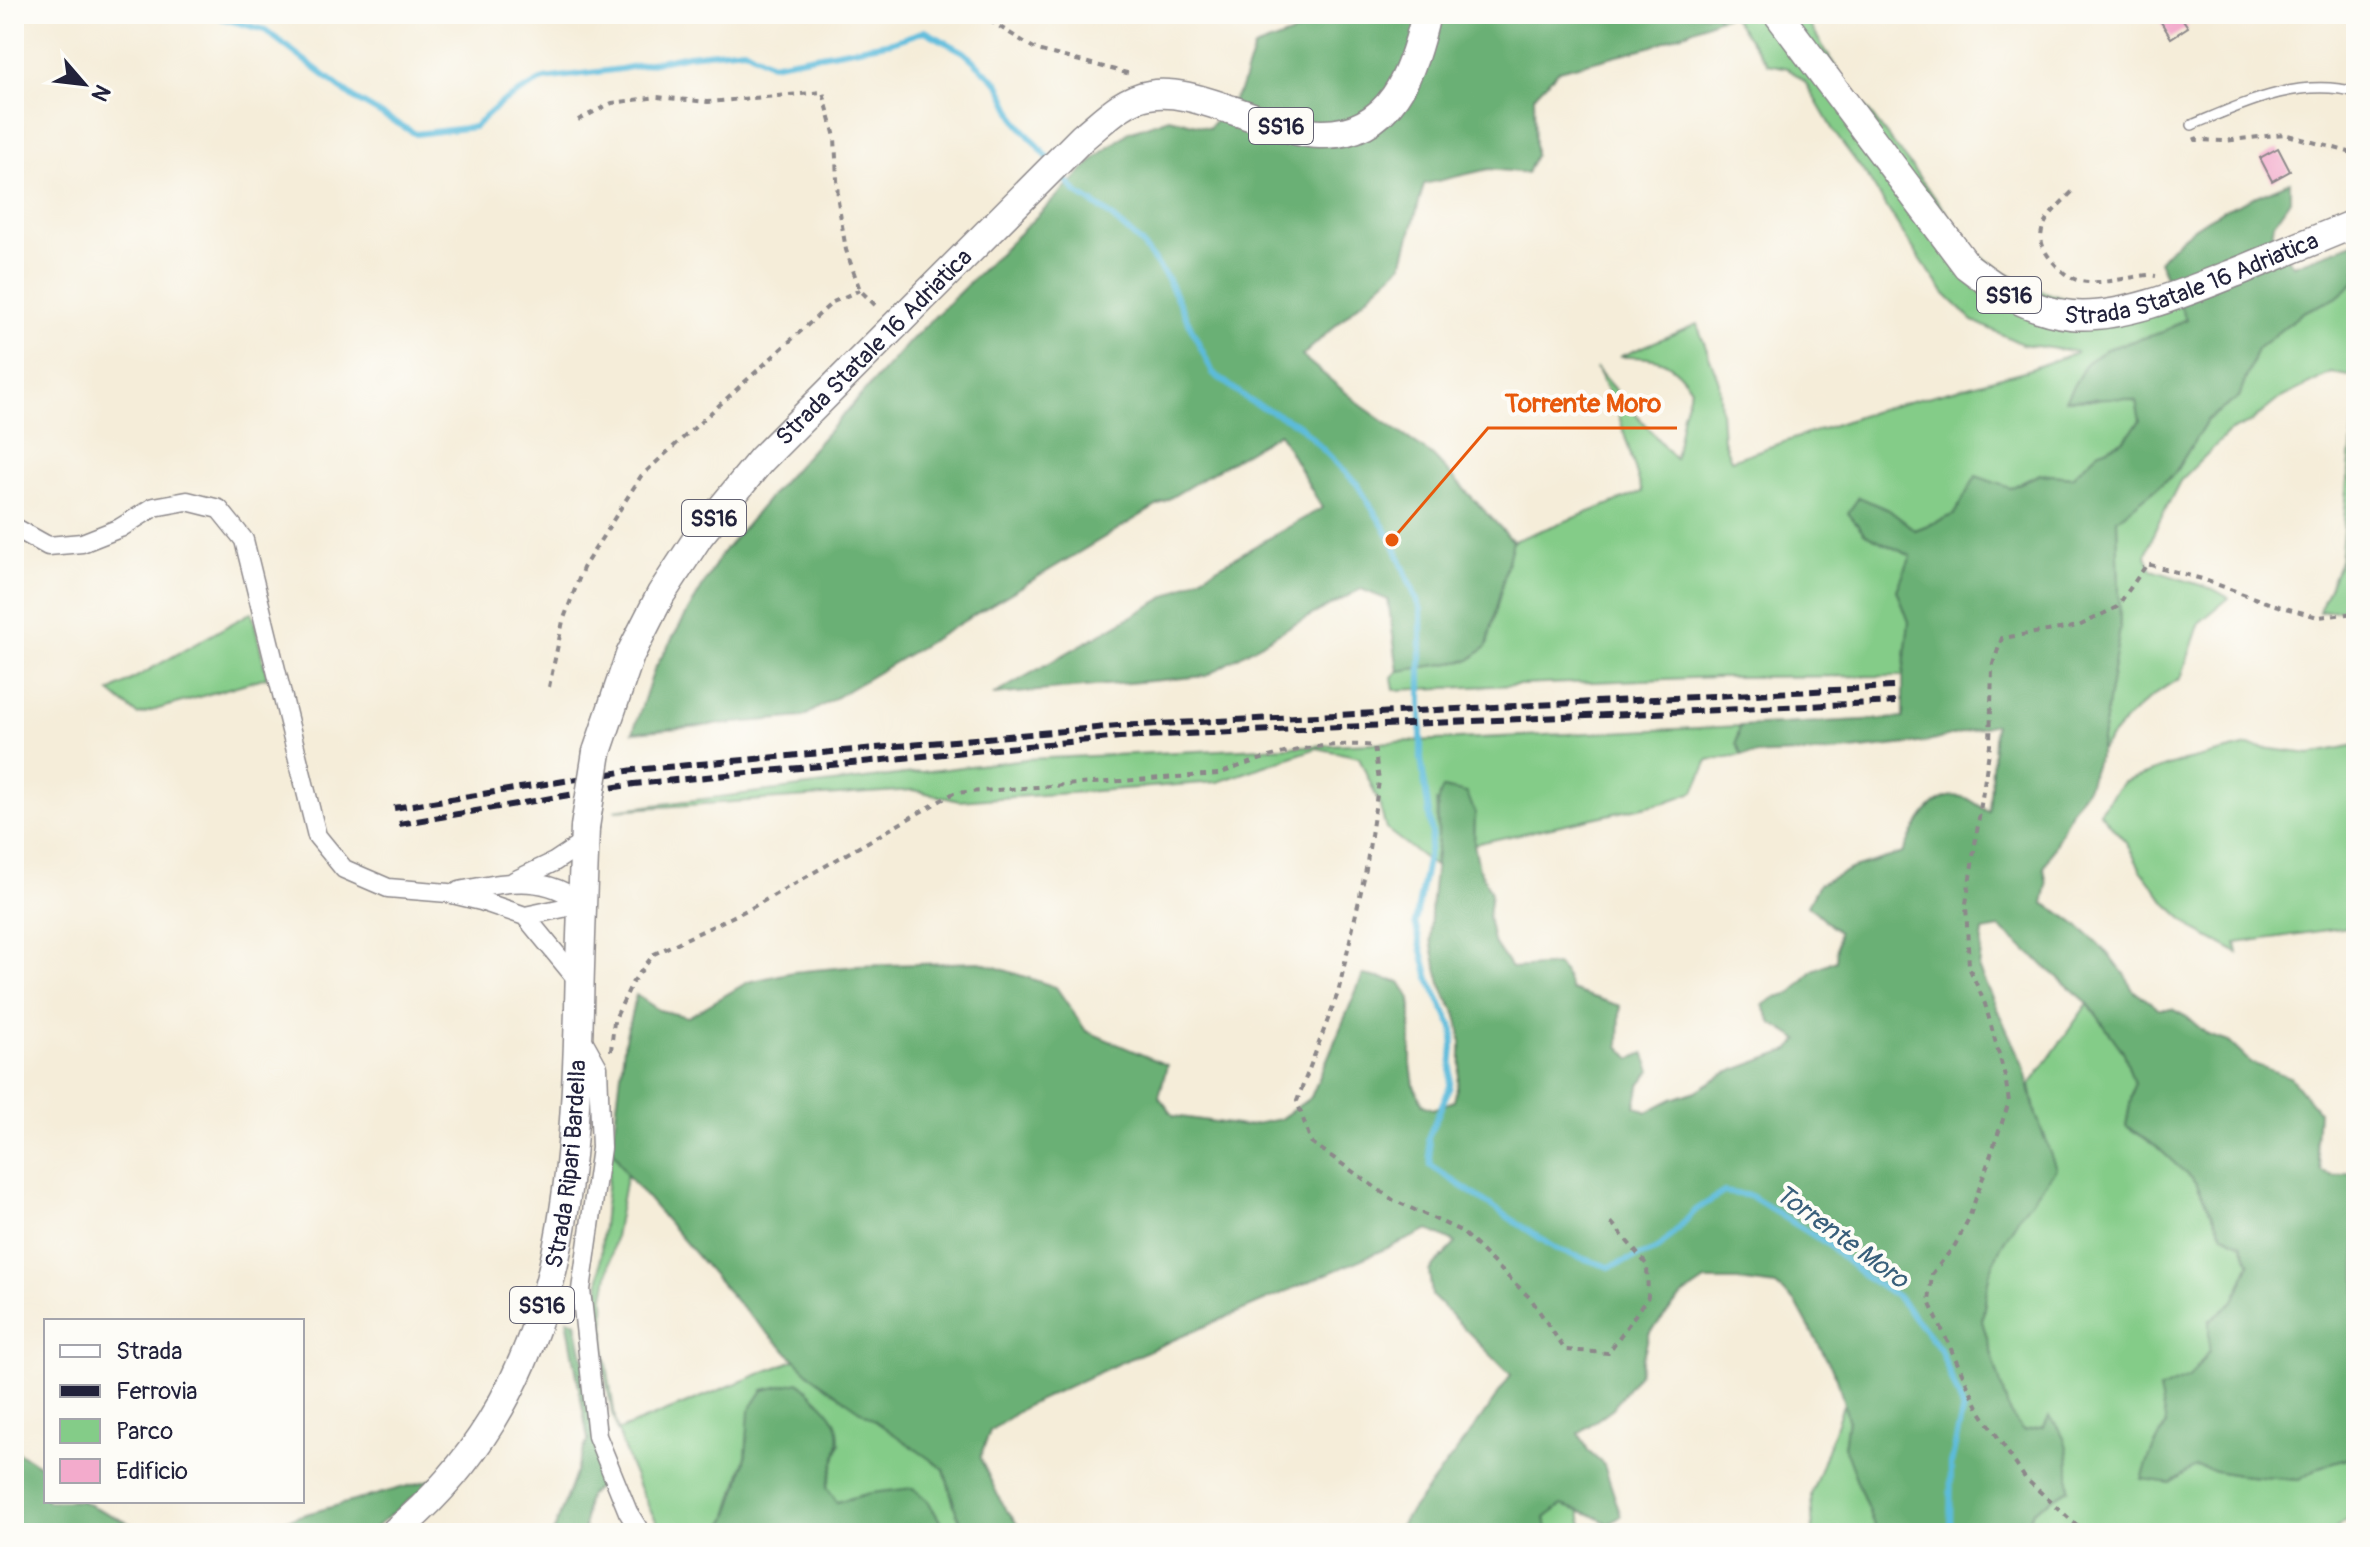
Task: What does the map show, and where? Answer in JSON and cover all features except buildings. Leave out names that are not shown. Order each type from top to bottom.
[{"type":"main road","name":"Strada Statale 16 Adriatica","points":[[580,983],[585,834],[597,752],[630,655],[661,594],[699,536],[761,460],[1083,137],[1124,105],[1149,95],[1161,94],[1204,102],[1318,134],[1348,130],[1368,122],[1384,109],[1405,83],[1414,65],[1426,14]]},
{"type":"main road","name":"Strada Statale 16 Adriatica","points":[[1778,14],[1967,266],[1999,290],[2030,305],[2072,315],[2121,311],[2172,297],[2356,223]]},
{"type":"main road","name":"Strada Ripari Bardella","points":[[394,1533],[417,1514],[466,1461],[487,1432],[521,1368],[556,1259],[571,1171],[580,983]]},
{"type":"street","points":[[14,527],[48,546],[82,543],[120,528],[154,507],[187,501],[219,509],[244,540],[317,836],[344,869],[388,888],[448,893],[525,916],[582,904]]},
{"type":"street","points":[[513,882],[554,862],[585,834]]},
{"type":"street","points":[[448,893],[513,882],[535,883],[565,890],[582,904]]},
{"type":"street","points":[[525,916],[580,983]]},
{"type":"street","points":[[578,1033],[598,1067],[601,1148],[581,1290],[597,1436],[628,1512],[641,1533]]},
{"type":"street","points":[[571,1171],[586,1182],[595,1206]]},
{"type":"lane","points":[[2192,125],[2258,97],[2294,89],[2333,86],[2356,92]]},
{"type":"path","points":[[979,14],[1037,50],[1144,77]]},
{"type":"path","points":[[578,120],[612,103],[657,97],[708,102],[823,92],[835,137],[838,201],[846,250],[860,290],[894,324]]},
{"type":"path","points":[[2192,125],[2196,140],[2224,141],[2284,134],[2356,154]]},
{"type":"path","points":[[2072,192],[2054,210],[2040,234],[2041,244],[2057,267],[2067,276],[2080,281],[2098,282],[2149,275],[2159,277],[2172,297]]},
{"type":"path","points":[[549,687],[563,621],[583,568],[641,476],[833,302],[860,290]]},
{"type":"path","points":[[2088,1533],[2025,1478],[1979,1409],[1929,1302],[1932,1274],[1955,1245],[1969,1218],[2009,1102],[1985,1004],[1969,967],[1966,904],[1990,745],[1992,667],[2002,638],[2079,626],[2117,607],[2147,564],[2318,617],[2356,613]]},
{"type":"path","points":[[610,1063],[614,1021],[632,983],[654,954],[753,907],[954,793],[1219,774],[1248,762],[1282,754],[1349,743],[1374,746],[1379,781],[1363,885],[1338,993],[1297,1101],[1311,1142],[1393,1200],[1461,1231],[1531,1299],[1565,1350],[1608,1353],[1648,1297],[1647,1265],[1611,1222]]},
{"type":"green space","points":[[1332,14],[1717,14],[1718,19],[1653,46],[1559,70],[1534,96],[1535,155],[1527,173],[1489,169],[1424,184],[1402,265],[1302,356],[1362,406],[1433,456],[1513,541],[1487,646],[1470,660],[1398,671],[1388,600],[1361,589],[1206,676],[993,695],[1322,508],[1279,433],[803,717],[633,732],[654,670],[722,553],[911,340],[1098,156],[1129,132],[1169,118],[1209,128],[1240,91],[1254,48],[1325,22]]},
{"type":"green space","points":[[1718,14],[1803,14],[1842,77],[1980,256],[2003,272],[2049,294],[2094,301],[2118,299],[2169,279],[2186,318],[2163,332],[2107,349],[2087,362],[2066,399],[2094,400],[2114,395],[2136,401],[2141,421],[2123,441],[2098,452],[2072,477],[2040,474],[1915,530],[1889,510],[1882,543],[1912,556],[1897,590],[1909,622],[1903,676],[1715,677],[1394,690],[1392,677],[1398,671],[1470,660],[1486,646],[1513,541],[1642,492],[1617,410],[1596,368],[1675,459],[1683,413],[1691,389],[1677,371],[1661,361],[1619,357],[1697,324],[1719,382],[1723,440],[1731,460],[1878,410],[2028,370],[2077,352],[2022,344],[1973,321],[1945,294],[1834,132],[1805,82],[1788,68],[1768,64],[1731,15],[1718,19]]},
{"type":"green space","points":[[2290,182],[2290,200],[2274,223],[2271,242],[2293,265],[2356,242],[2356,281],[2336,298],[2303,312],[2257,349],[2239,397],[2207,420],[2174,474],[2117,519],[2120,628],[2100,751],[2088,786],[2072,809],[2044,868],[2047,885],[2043,903],[2090,935],[2118,966],[2133,990],[2158,1009],[2172,1009],[2208,1035],[2229,1042],[2251,1063],[2290,1077],[2318,1111],[2316,1142],[2321,1172],[2334,1176],[2356,1171],[2356,1456],[2320,1467],[2299,1480],[2237,1475],[2195,1467],[2170,1483],[2142,1479],[2150,1455],[2166,1425],[2159,1390],[2189,1378],[2209,1351],[2209,1321],[2234,1301],[2250,1263],[2241,1244],[2223,1234],[2196,1183],[2155,1145],[2126,1126],[2134,1083],[2124,1053],[2088,1003],[2000,928],[1983,931],[1979,970],[2024,1067],[2036,1115],[2056,1169],[2020,1215],[1999,1250],[1989,1275],[1982,1321],[2009,1412],[2023,1431],[2044,1427],[2049,1417],[2062,1434],[2068,1450],[2069,1468],[2069,1489],[2033,1511],[2021,1533],[1877,1533],[1844,1447],[1848,1419],[1837,1378],[1796,1303],[1776,1286],[1705,1281],[1680,1298],[1649,1334],[1639,1373],[1613,1408],[1579,1433],[1589,1452],[1604,1465],[1621,1516],[1609,1524],[1562,1505],[1545,1518],[1548,1533],[1394,1533],[1511,1375],[1432,1296],[1429,1271],[1456,1243],[1429,1230],[1026,1406],[990,1431],[980,1458],[1002,1504],[1024,1533],[969,1533],[957,1515],[944,1469],[815,1379],[741,1307],[627,1175],[612,1148],[625,1039],[636,995],[659,1010],[688,1017],[748,982],[793,972],[857,966],[980,962],[1056,987],[1086,1031],[1167,1065],[1159,1097],[1174,1116],[1244,1126],[1280,1119],[1311,1097],[1363,975],[1400,982],[1411,999],[1414,1086],[1423,1105],[1433,1109],[1454,1101],[1459,1080],[1461,1037],[1457,1016],[1441,983],[1431,933],[1438,806],[1443,788],[1467,793],[1475,813],[1474,844],[1479,868],[1491,893],[1488,917],[1493,941],[1511,968],[1557,965],[1564,972],[1571,990],[1620,1006],[1619,1046],[1631,1059],[1644,1053],[1651,1071],[1640,1084],[1635,1106],[1647,1112],[1696,1091],[1724,1074],[1789,1050],[1799,1040],[1772,1023],[1763,1005],[1776,997],[1792,993],[1813,970],[1836,960],[1838,932],[1808,905],[1819,884],[1853,868],[1903,853],[1926,812],[1943,799],[1954,796],[1966,798],[1989,812],[1995,724],[1928,742],[1831,752],[1742,755],[1736,743],[1740,726],[1903,718],[1903,676],[1909,622],[1897,590],[1911,556],[1865,534],[1848,513],[1859,497],[1889,510],[1915,530],[1954,515],[1976,476],[2010,488],[2040,474],[2072,477],[2098,452],[2123,441],[2140,421],[2136,401],[2109,398],[2065,400],[2087,362],[2107,349],[2163,332],[2186,319],[2159,261],[2173,245],[2203,222]]},
{"type":"green space","points":[[2356,281],[2356,377],[2331,373],[2279,399],[2251,422],[2229,432],[2180,481],[2155,530],[2146,556],[2152,570],[2213,589],[2229,598],[2200,622],[2181,678],[2136,710],[2100,751],[2120,628],[2117,519],[2174,474],[2207,420],[2239,397],[2257,349],[2303,312],[2336,298]]},
{"type":"green space","points":[[2354,420],[2356,608],[2319,612],[2340,561]]},
{"type":"green space","points":[[252,612],[267,677],[138,715],[110,692]]},
{"type":"green space","points":[[1740,726],[1736,743],[1742,755],[1708,760],[1694,792],[1666,802],[1474,844],[1475,813],[1436,801],[1438,837],[1434,866],[1386,829],[1379,803],[1359,757],[1317,748],[1218,782],[959,801],[914,790],[614,810],[1026,759]]},
{"type":"green space","points":[[2356,745],[2356,926],[2236,943],[2238,953],[2195,930],[2167,904],[2141,870],[2126,842],[2099,812],[2123,782],[2180,762],[2248,746],[2310,754]]},
{"type":"green space","points":[[2088,1003],[2124,1053],[2134,1083],[2126,1126],[2155,1145],[2196,1183],[2223,1234],[2241,1243],[2250,1263],[2234,1301],[2209,1321],[2209,1351],[2189,1378],[2150,1455],[2170,1483],[2194,1467],[2237,1475],[2299,1480],[2320,1467],[2356,1456],[2356,1512],[2331,1533],[2021,1533],[2033,1511],[2069,1488],[2049,1418],[2044,1427],[2023,1432],[2009,1412],[1982,1321],[1989,1275],[1999,1250],[2020,1215],[2046,1139],[2036,1115],[2030,1085]]},
{"type":"green space","points":[[612,1148],[627,1172],[604,1296],[605,1351],[616,1421],[608,1392],[599,1298]]},
{"type":"green space","points":[[567,1319],[576,1322],[609,1481],[589,1496],[584,1533],[553,1533],[588,1439]]},
{"type":"green space","points":[[797,1359],[816,1379],[944,1469],[957,1515],[969,1533],[947,1533],[928,1501],[871,1493],[837,1502],[827,1488],[840,1443],[746,1456],[727,1519],[716,1533],[663,1533],[638,1485],[618,1431]]},
{"type":"green space","points":[[799,1382],[826,1409],[838,1428],[837,1451],[827,1487],[837,1502],[871,1493],[913,1488],[928,1501],[947,1533],[716,1533],[727,1519],[739,1485],[746,1456],[749,1411],[763,1390]]},
{"type":"green space","points":[[1844,1403],[1848,1419],[1844,1447],[1877,1533],[1813,1533],[1811,1495]]},
{"type":"green space","points":[[14,1450],[44,1468],[44,1503],[85,1503],[150,1533],[14,1533]]},
{"type":"green space","points":[[437,1478],[368,1533],[237,1533]]},
{"type":"green space","points":[[1562,1505],[1580,1511],[1584,1533],[1548,1533],[1545,1518]]},
{"type":"waterway","name":"Torrente Moro","points":[[217,14],[221,18],[265,30],[355,99],[416,134],[474,127],[501,103],[544,79],[744,49],[771,64],[892,42],[925,31],[964,52],[999,84],[1017,122],[1049,159]]},
{"type":"waterway","name":"Torrente Moro","points":[[1058,171],[1077,193],[1105,211],[1141,243],[1167,278],[1213,373],[1250,401],[1299,425],[1357,484],[1392,540],[1421,610],[1421,759],[1432,835],[1415,923],[1429,979],[1454,1030],[1450,1086],[1428,1138],[1431,1166],[1558,1250],[1609,1267],[1658,1249],[1696,1210],[1724,1192],[1751,1196],[1827,1244],[1865,1277],[1897,1296],[1940,1349],[1963,1408],[1951,1464],[1950,1533]]},
{"type":"railway","points":[[394,808],[634,770],[1118,726],[1893,687]]},
{"type":"railway","points":[[399,824],[634,784],[1120,737],[1895,702]]},
{"type":"place","name":"Torrente Moro","points":[[1392,540]]}]
